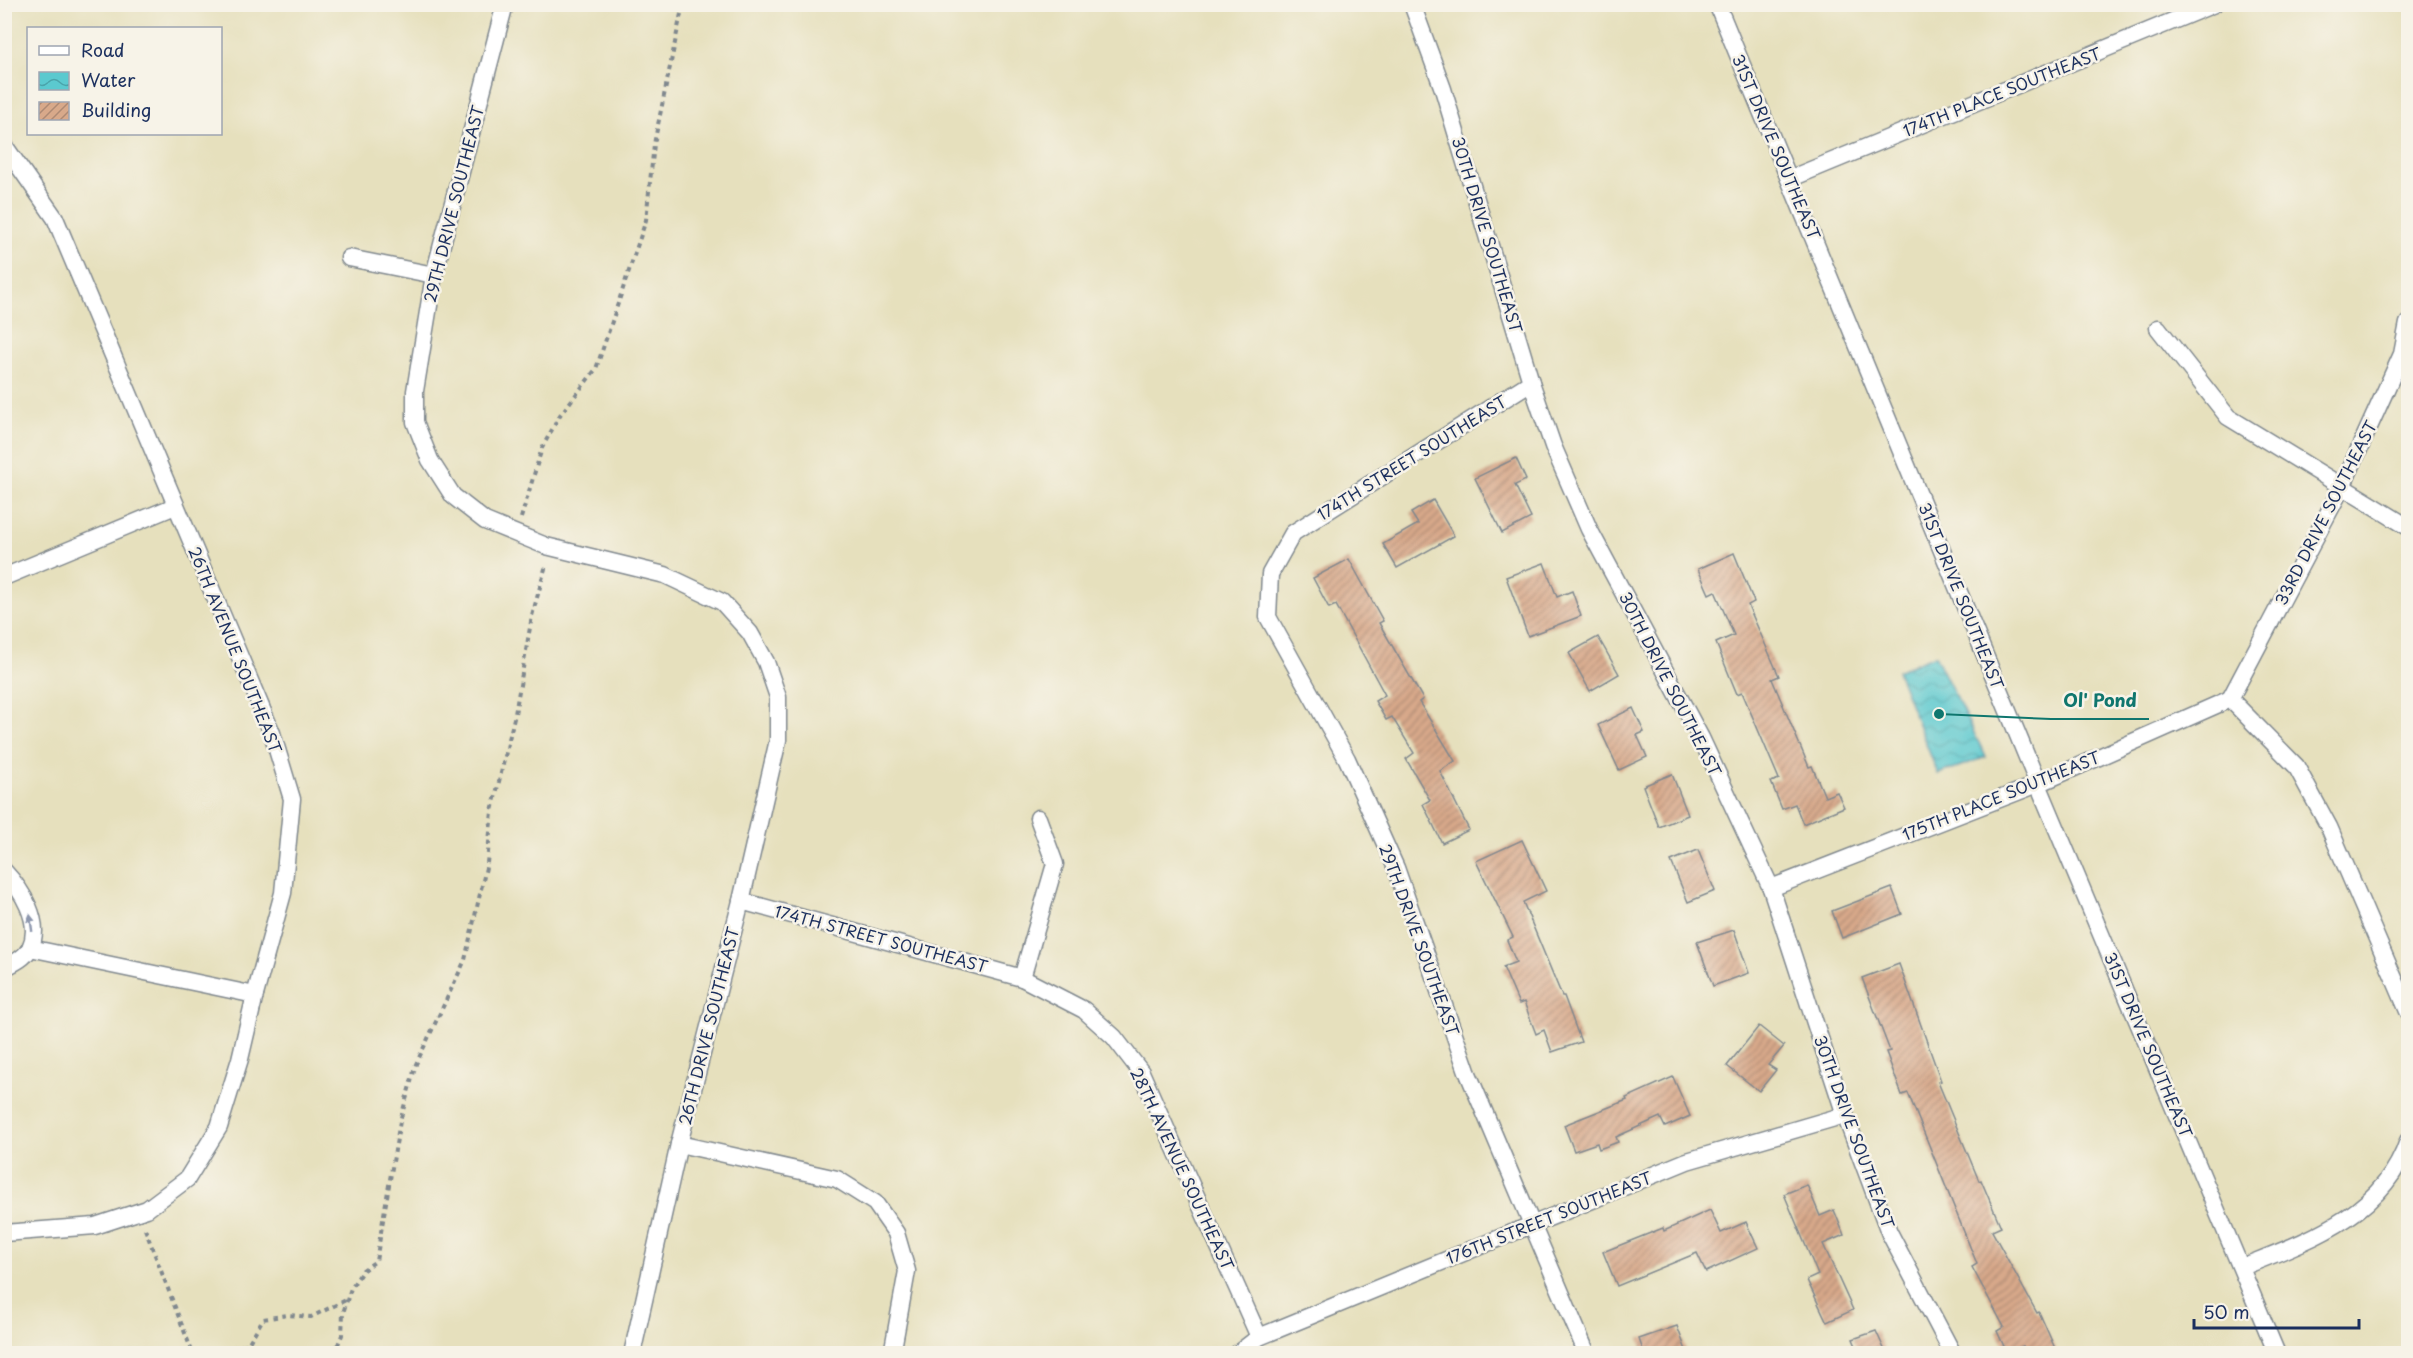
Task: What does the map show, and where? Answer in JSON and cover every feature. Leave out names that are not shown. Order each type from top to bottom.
[{"type":"street","name":"29TH DRIVE SOUTHEAST","points":[[505,4],[434,275],[415,391],[415,422],[430,460],[453,496],[485,521],[551,547],[665,575],[722,602],[750,633],[766,662],[778,697]]},
{"type":"street","name":"30TH DRIVE SOUTHEAST","points":[[1412,4],[1443,89],[1531,382],[1553,446],[1589,528],[1701,738],[1771,888],[1845,1115],[1889,1232],[1953,1353]]},
{"type":"street","name":"31ST DRIVE SOUTHEAST","points":[[1717,4],[2038,784],[2277,1353]]},
{"type":"street","name":"174TH PLACE SOUTHEAST","points":[[1789,179],[2214,4]]},
{"type":"street","name":"26TH AVENUE SOUTHEAST","points":[[4,145],[55,218],[272,733],[292,799],[283,893],[240,1059],[219,1128],[187,1179],[147,1209],[138,1211]]},
{"type":"street","points":[[349,258],[434,275]]},
{"type":"street","name":"33RD DRIVE SOUTHEAST","points":[[2230,699],[2342,488],[2402,354],[2409,323]]},
{"type":"street","points":[[2158,328],[2228,417],[2409,527]]},
{"type":"street","name":"174TH STREET SOUTHEAST","points":[[1293,533],[1531,382]]},
{"type":"street","points":[[4,577],[175,506]]},
{"type":"street","name":"29TH DRIVE SOUTHEAST","points":[[1293,533],[1270,574],[1268,617],[1347,759],[1396,868],[1467,1071],[1587,1353]]},
{"type":"street","name":"26TH DRIVE SOUTHEAST","points":[[632,1353],[679,1144],[741,901],[778,740],[778,697]]},
{"type":"street","points":[[2230,699],[2296,766],[2329,827],[2409,1011]]},
{"type":"street","name":"175TH PLACE SOUTHEAST","points":[[1771,888],[2038,784],[2230,699]]},
{"type":"street","points":[[1022,978],[1055,864],[1038,818]]},
{"type":"street","points":[[4,871],[18,885],[31,916],[33,932],[30,948],[19,960],[4,968]]},
{"type":"street","name":"174TH STREET SOUTHEAST","points":[[741,901],[1022,978]]},
{"type":"street","points":[[30,948],[255,995]]},
{"type":"street","name":"28TH AVENUE SOUTHEAST","points":[[1022,978],[1084,1010],[1114,1037],[1141,1072],[1259,1337]]},
{"type":"street","name":"176TH STREET SOUTHEAST","points":[[1259,1337],[1687,1161],[1845,1115]]},
{"type":"street","points":[[2242,1267],[2321,1235],[2368,1203],[2402,1162],[2409,1141]]},
{"type":"street","points":[[679,1144],[837,1179],[875,1203],[896,1233],[907,1271],[892,1353]]},
{"type":"street","points":[[4,1233],[95,1226],[138,1211]]},
{"type":"street","points":[[1237,1353],[1259,1337]]},
{"type":"path","points":[[517,534],[542,448],[560,415],[596,369],[646,220],[654,144],[683,4]]},
{"type":"path","points":[[334,1353],[342,1335],[343,1313],[351,1288],[363,1270],[376,1261],[400,1121],[416,1064],[465,960],[487,863],[492,811],[515,714],[532,616],[551,547]]},
{"type":"path","points":[[138,1211],[193,1353]]},
{"type":"path","points":[[207,1353],[248,1344],[263,1319],[288,1315],[311,1317],[347,1300]]},
{"type":"water","points":[[1935,655],[1986,757],[1938,774],[1897,671]]},
{"type":"building","points":[[1516,458],[1526,480],[1515,485],[1531,518],[1502,533],[1475,478]]},
{"type":"building","points":[[1433,500],[1454,536],[1397,568],[1383,544],[1418,524],[1411,513]]},
{"type":"building","points":[[1734,553],[1754,602],[1748,605],[1779,676],[1772,679],[1809,767],[1812,766],[1825,797],[1837,792],[1844,807],[1803,824],[1795,804],[1782,809],[1771,782],[1779,779],[1742,692],[1737,694],[1716,643],[1734,635],[1715,591],[1709,594],[1698,569]]},
{"type":"building","points":[[1349,559],[1383,621],[1379,623],[1423,699],[1419,702],[1455,761],[1440,771],[1469,830],[1442,843],[1423,804],[1430,800],[1406,759],[1414,753],[1392,717],[1386,720],[1375,701],[1385,695],[1336,605],[1329,608],[1313,578]]},
{"type":"building","points":[[1544,563],[1557,597],[1572,591],[1581,616],[1528,636],[1506,577]]},
{"type":"building","points":[[1598,637],[1619,674],[1590,691],[1569,653]]},
{"type":"building","points":[[1633,708],[1644,732],[1637,735],[1647,757],[1619,770],[1598,725]]},
{"type":"building","points":[[1672,774],[1688,815],[1659,827],[1643,786]]},
{"type":"building","points":[[1522,840],[1546,891],[1523,902],[1562,996],[1564,996],[1581,1042],[1552,1052],[1544,1030],[1536,1034],[1524,1002],[1519,1004],[1503,967],[1516,962],[1507,940],[1513,937],[1476,861]]},
{"type":"building","points":[[1698,850],[1715,891],[1688,902],[1671,861]]},
{"type":"building","points":[[1892,888],[1902,914],[1842,938],[1832,911]]},
{"type":"building","points":[[1734,930],[1749,973],[1713,986],[1697,942]]},
{"type":"building","points":[[1899,964],[1941,1081],[1938,1082],[1979,1181],[1981,1180],[2001,1227],[1992,1231],[2037,1313],[2039,1312],[2057,1353],[2027,1353],[2023,1346],[2007,1353],[1997,1331],[2004,1327],[1972,1267],[1977,1264],[1908,1093],[1902,1095],[1886,1052],[1890,1051],[1862,978]]},
{"type":"building","points":[[1759,1026],[1784,1046],[1768,1065],[1776,1070],[1759,1091],[1727,1066]]},
{"type":"building","points":[[1673,1077],[1690,1116],[1665,1127],[1660,1117],[1616,1137],[1618,1142],[1599,1149],[1597,1143],[1574,1151],[1564,1125],[1627,1100],[1626,1098]]},
{"type":"building","points":[[1807,1185],[1820,1216],[1834,1210],[1844,1235],[1823,1244],[1853,1310],[1827,1322],[1807,1280],[1818,1275],[1784,1194]]},
{"type":"building","points":[[1710,1210],[1721,1233],[1746,1222],[1758,1248],[1706,1272],[1697,1253],[1617,1286],[1603,1252],[1663,1228],[1664,1231]]},
{"type":"building","points":[[1677,1326],[1687,1353],[1644,1353],[1639,1339]]},
{"type":"building","points":[[1876,1331],[1886,1353],[1859,1353],[1853,1339]]},
{"type":"place","name":"Ol' Pond","points":[[1939,714]]}]
